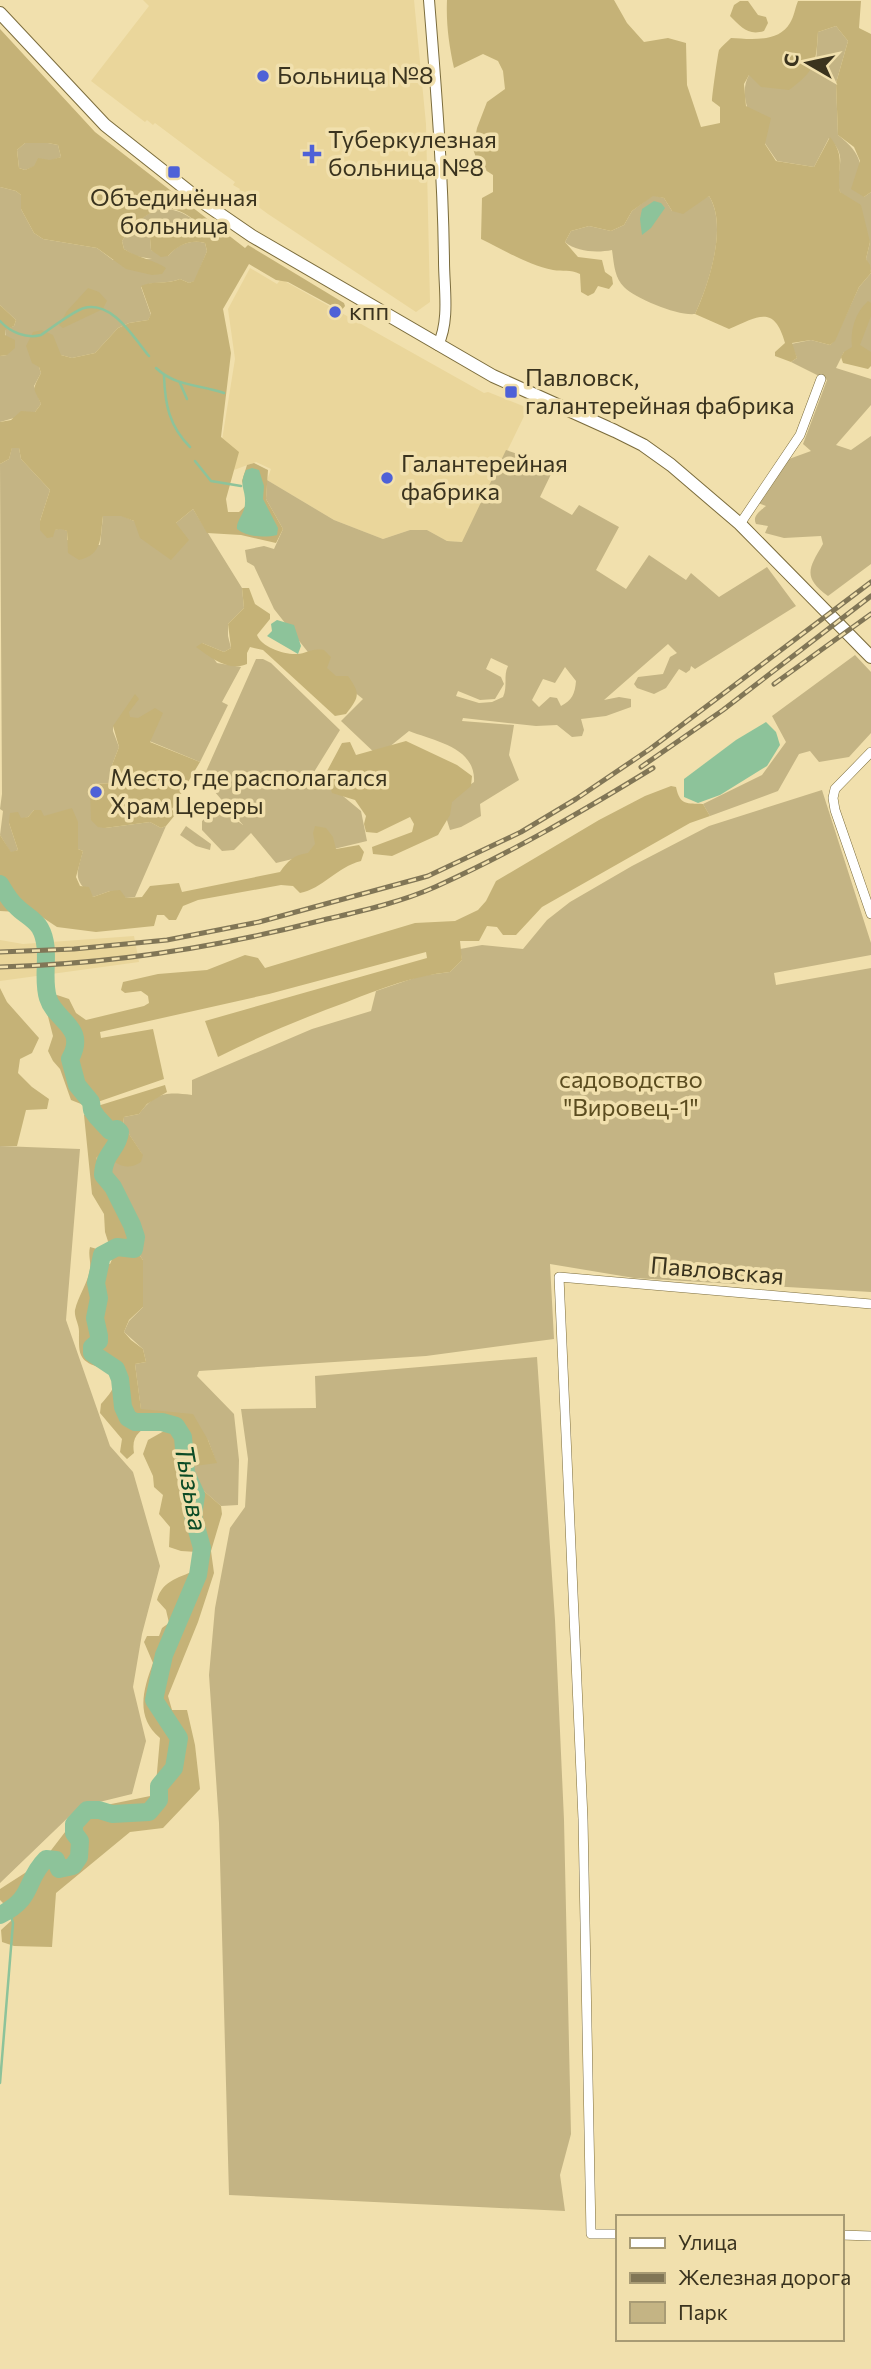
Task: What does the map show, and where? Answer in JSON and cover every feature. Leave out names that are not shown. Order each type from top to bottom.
[{"type":"main road","points":[[0,13],[105,125],[201,201],[251,236],[513,386],[643,445],[671,465],[740,524],[871,657]]},
{"type":"street","points":[[429,0],[441,156],[444,320],[443,334],[438,345]]},
{"type":"street","points":[[740,524],[800,435],[821,379]]},
{"type":"street","points":[[871,752],[835,789],[833,798],[871,914]]},
{"type":"street","name":"Павловская","points":[[616,2234],[591,2234],[583,1819],[559,1277],[871,1304]]},
{"type":"street","points":[[843,2235],[871,2236]]},
{"type":"shaded area","name":"Туберкулезная больница №8","points":[[143,0],[414,0],[426,124],[430,302],[416,312],[268,214],[238,192],[240,189],[233,185],[235,182],[155,123],[153,125],[147,120],[145,122],[91,81],[149,6]]},
{"type":"shaded area","points":[[447,0],[614,0],[627,23],[644,42],[668,38],[686,43],[687,85],[701,127],[720,123],[720,107],[712,101],[714,83],[719,50],[731,38],[763,38],[779,34],[793,18],[798,1],[861,1],[859,28],[871,34],[871,192],[864,197],[851,189],[860,161],[854,147],[838,135],[836,83],[848,41],[836,26],[818,32],[810,71],[789,90],[761,87],[749,75],[744,84],[746,106],[771,118],[765,144],[776,161],[814,167],[830,137],[840,158],[840,192],[861,205],[870,242],[866,259],[871,273],[859,287],[835,341],[830,345],[811,340],[792,343],[797,358],[791,362],[775,356],[775,352],[785,343],[781,331],[770,318],[757,318],[729,329],[695,314],[711,271],[717,238],[717,222],[709,196],[683,214],[672,211],[664,198],[653,196],[632,211],[624,225],[611,231],[589,226],[571,231],[565,242],[578,257],[602,260],[605,272],[612,277],[613,284],[609,289],[598,286],[594,293],[588,296],[581,292],[580,274],[534,265],[481,239],[482,198],[493,192],[493,175],[479,166],[473,149],[477,128],[487,102],[505,89],[503,71],[498,61],[483,54],[454,68],[448,34]]},
{"type":"shaded area","points":[[740,1],[748,1],[758,15],[766,17],[768,23],[764,31],[749,31],[730,16],[734,5]]},
{"type":"shaded area","points":[[0,29],[95,132],[245,248],[248,245],[344,303],[341,311],[249,264],[223,309],[231,353],[221,437],[239,452],[226,499],[228,512],[239,512],[249,503],[242,481],[247,465],[254,463],[268,470],[266,499],[283,529],[276,543],[241,535],[207,533],[193,509],[176,523],[189,540],[171,560],[140,538],[134,521],[121,516],[103,516],[97,549],[79,560],[68,553],[67,531],[55,530],[53,537],[47,538],[40,530],[40,521],[50,490],[21,459],[19,448],[12,448],[9,459],[0,464],[0,422],[11,420],[21,411],[35,412],[41,404],[35,389],[41,373],[39,367],[32,363],[26,346],[33,332],[42,330],[53,335],[61,355],[72,358],[95,353],[118,328],[148,320],[151,314],[141,286],[180,279],[189,283],[194,281],[207,251],[205,243],[199,242],[184,244],[168,256],[161,257],[151,250],[150,238],[154,227],[190,225],[194,220],[173,209],[163,209],[145,217],[122,241],[124,249],[166,268],[162,274],[152,275],[126,269],[97,248],[43,239],[34,233],[21,209],[21,195],[0,187]],"holes":[[[25,143],[58,145],[61,157],[50,160],[38,158],[34,166],[25,170],[19,168],[17,150]]]},
{"type":"shaded area","points":[[654,201],[665,208],[651,228],[642,235],[642,209]]},
{"type":"shaded area","points":[[250,268],[277,284],[281,279],[484,393],[488,392],[528,408],[463,542],[447,541],[427,530],[410,530],[383,539],[334,520],[267,480],[271,469],[256,462],[231,471],[222,440],[235,359],[228,309]]},
{"type":"shaded area","points":[[88,288],[99,292],[107,301],[103,309],[63,328],[59,325],[67,311]]},
{"type":"shaded area","points":[[868,301],[871,303],[871,316],[860,345],[871,352],[871,366],[868,369],[843,363],[841,357],[852,347],[854,322]]},
{"type":"shaded area","points":[[0,305],[16,320],[14,326],[5,330],[5,335],[15,340],[15,348],[7,355],[0,356]]},
{"type":"shaded area","points":[[246,470],[259,470],[264,486],[263,499],[278,528],[277,535],[256,536],[237,529],[245,507],[242,484],[244,475]]},
{"type":"shaded area","points":[[242,588],[249,588],[255,604],[270,614],[270,619],[257,635],[263,643],[280,652],[292,654],[324,650],[331,657],[327,668],[336,676],[348,676],[357,695],[346,714],[335,716],[263,650],[250,647],[247,664],[234,666],[220,663],[196,647],[202,643],[224,652],[231,648],[228,624],[244,608]]},
{"type":"shaded area","points":[[277,620],[294,625],[301,646],[298,654],[267,636],[272,631],[271,624]]},
{"type":"shaded area","points":[[135,694],[139,699],[129,712],[130,717],[138,718],[155,708],[163,713],[150,742],[200,762],[172,809],[175,815],[166,826],[161,828],[150,822],[98,827],[91,820],[90,789],[94,784],[113,783],[116,778],[112,765],[119,747],[113,726]]},
{"type":"shaded area","points":[[766,722],[776,732],[780,745],[767,766],[720,795],[698,803],[684,797],[684,779],[736,740]]},
{"type":"shaded area","points":[[406,741],[457,765],[472,776],[471,786],[452,802],[450,815],[438,835],[392,856],[373,854],[372,847],[412,832],[414,824],[410,817],[377,833],[366,832],[366,816],[355,800],[332,793],[326,773],[342,743],[350,742],[356,755]]},
{"type":"shaded area","points":[[671,786],[676,787],[680,798],[685,802],[703,804],[710,816],[690,823],[542,907],[516,935],[503,935],[497,927],[487,926],[479,941],[460,941],[462,960],[450,972],[410,980],[373,992],[218,1057],[205,1021],[427,958],[426,952],[269,994],[100,1032],[101,1038],[153,1029],[164,1079],[86,1106],[71,1100],[60,1069],[48,1051],[53,1036],[43,997],[57,995],[69,999],[76,1013],[86,1020],[149,1003],[148,996],[141,991],[125,993],[121,990],[123,982],[158,974],[207,970],[245,955],[258,958],[265,968],[415,923],[455,921],[478,910],[496,881],[599,820]]},
{"type":"shaded area","points":[[72,808],[78,822],[78,849],[83,851],[76,877],[80,886],[89,887],[93,897],[120,890],[126,898],[142,897],[150,886],[179,883],[182,892],[280,872],[291,859],[308,853],[315,844],[315,826],[326,828],[333,837],[336,849],[359,845],[364,852],[361,861],[344,868],[308,891],[300,893],[293,886],[281,885],[198,900],[183,906],[176,920],[157,915],[154,926],[96,932],[57,927],[36,913],[0,911],[0,835],[11,852],[18,850],[9,823],[10,813],[18,812],[21,818],[28,817],[34,810],[41,810],[44,816]]},
{"type":"shaded area","points":[[134,936],[139,962],[0,981],[0,940],[23,944]]},
{"type":"shaded area","points":[[0,988],[7,1002],[39,1038],[32,1053],[20,1059],[18,1073],[49,1099],[47,1109],[26,1110],[17,1146],[0,1146]]},
{"type":"shaded area","points":[[165,1085],[167,1092],[147,1104],[139,1114],[124,1117],[123,1125],[143,1155],[141,1162],[126,1166],[103,1153],[96,1158],[116,1192],[127,1221],[132,1245],[143,1260],[143,1307],[129,1320],[124,1332],[143,1349],[146,1362],[135,1364],[141,1409],[193,1414],[217,1463],[187,1467],[188,1477],[221,1506],[222,1514],[211,1551],[214,1573],[198,1622],[168,1696],[172,1710],[187,1710],[195,1745],[200,1789],[163,1828],[130,1832],[56,1893],[52,1947],[14,1946],[2,1942],[1,1930],[12,1920],[12,1912],[0,1900],[0,1889],[42,1862],[82,1810],[155,1795],[160,1738],[152,1730],[144,1712],[144,1693],[153,1663],[144,1642],[147,1636],[159,1636],[162,1628],[169,1623],[166,1610],[157,1600],[163,1588],[173,1580],[199,1569],[201,1560],[197,1552],[169,1547],[170,1527],[159,1514],[163,1495],[154,1487],[153,1476],[143,1454],[148,1440],[164,1431],[164,1425],[154,1422],[141,1431],[135,1438],[134,1453],[127,1459],[120,1452],[122,1439],[100,1413],[101,1404],[115,1384],[115,1374],[108,1364],[101,1368],[83,1359],[75,1313],[89,1274],[90,1247],[97,1249],[105,1263],[110,1264],[113,1257],[105,1232],[104,1214],[92,1194],[84,1115],[91,1108]]},
{"type":"green space","points":[[836,26],[848,41],[836,83],[838,135],[853,149],[860,162],[864,197],[871,192],[871,272],[866,259],[870,242],[841,194],[838,179],[840,160],[836,146],[829,138],[814,167],[777,161],[752,120],[745,96],[749,75],[816,62],[818,32]]},
{"type":"green space","points":[[25,143],[58,145],[61,157],[25,170],[19,168],[17,150]]},
{"type":"green space","points":[[0,187],[21,195],[21,209],[34,233],[43,239],[97,248],[113,260],[152,259],[135,256],[124,249],[122,241],[145,216],[162,209],[182,213],[194,220],[190,225],[154,226],[150,238],[151,250],[168,256],[180,246],[194,242],[205,243],[207,251],[195,281],[189,283],[180,279],[141,287],[151,315],[148,320],[118,328],[95,353],[72,358],[61,355],[39,367],[41,373],[34,386],[41,404],[35,412],[0,422],[0,356],[7,355],[5,329],[14,326],[16,320],[0,305]]},
{"type":"green space","points":[[653,195],[664,198],[672,211],[709,196],[714,208],[717,239],[711,271],[695,314],[668,310],[630,292],[618,279],[612,250],[587,251],[565,242],[571,231],[589,226],[611,231],[624,225],[632,211]]},
{"type":"green space","points":[[871,273],[871,352],[844,352],[836,368],[871,379],[871,405],[836,445],[851,450],[871,436],[871,564],[828,596],[814,583],[810,572],[823,544],[821,536],[784,538],[765,533],[768,526],[756,524],[755,519],[766,506],[758,503],[789,459],[811,451],[803,444],[827,380],[791,362],[797,358],[791,344],[811,340],[830,345],[859,287]]},
{"type":"green space","points":[[12,447],[19,448],[21,459],[50,490],[40,521],[55,530],[61,528],[67,531],[67,540],[100,545],[103,516],[121,515],[134,521],[176,523],[193,509],[242,588],[244,608],[228,624],[231,648],[224,652],[202,643],[217,663],[241,667],[222,702],[228,705],[200,762],[113,726],[119,747],[112,765],[116,777],[113,783],[93,784],[90,790],[105,828],[150,822],[161,828],[166,826],[135,897],[126,898],[110,891],[93,897],[82,886],[78,877],[83,851],[78,849],[78,822],[44,817],[34,810],[28,817],[9,823],[18,850],[11,853],[0,835],[3,811],[0,809],[0,464],[9,459]]},
{"type":"green space","points":[[506,450],[541,462],[553,470],[540,497],[572,515],[579,505],[619,527],[596,570],[626,589],[649,555],[686,580],[691,573],[719,597],[767,567],[796,606],[695,669],[691,666],[686,673],[679,669],[666,688],[654,694],[637,688],[634,684],[638,677],[663,674],[670,657],[677,653],[668,644],[604,700],[619,697],[631,699],[631,707],[606,716],[581,719],[584,730],[582,736],[572,737],[557,725],[536,726],[463,718],[462,721],[514,725],[509,755],[519,780],[480,804],[481,816],[450,830],[442,804],[474,782],[473,770],[468,761],[452,747],[409,731],[378,756],[341,721],[363,699],[315,661],[274,609],[254,566],[247,562],[245,550],[264,546],[274,549],[283,529],[266,499],[267,480],[334,520],[383,539],[410,530],[427,530],[447,541],[462,542]],"holes":[[[491,658],[508,666],[503,697],[492,702],[479,703],[456,696],[458,691],[480,700],[495,699],[504,684],[501,677],[486,669]],[[565,667],[576,681],[572,696],[561,706],[557,698],[550,697],[539,707],[532,700],[543,679],[555,683]]]},
{"type":"green space","points":[[855,655],[871,672],[871,733],[849,757],[819,762],[810,751],[799,754],[778,791],[710,816],[703,804],[762,775],[786,742],[772,716]]},
{"type":"green space","points":[[256,659],[271,663],[340,730],[314,772],[361,811],[367,841],[276,863],[251,833],[234,850],[222,851],[202,830],[202,821],[214,811],[228,814],[243,825],[203,778]]},
{"type":"green space","name":"садоводство \"Вировец-1\"","points":[[822,790],[871,943],[871,955],[774,973],[776,985],[871,968],[871,1292],[634,1278],[550,1264],[554,1339],[426,1356],[199,1371],[197,1376],[234,1414],[239,1460],[238,1505],[221,1506],[188,1477],[187,1466],[216,1462],[208,1440],[141,1410],[135,1364],[146,1362],[143,1349],[124,1332],[129,1321],[143,1307],[143,1260],[132,1245],[127,1221],[116,1192],[96,1158],[103,1153],[142,1154],[123,1125],[124,1117],[139,1114],[151,1101],[162,1095],[192,1095],[192,1080],[312,1029],[371,1011],[376,991],[420,976],[450,972],[462,960],[460,949],[482,945],[523,949],[547,920],[570,902],[632,866],[709,826]]},
{"type":"green space","points":[[186,826],[211,844],[210,850],[196,846],[180,835]]},
{"type":"green space","points":[[0,1146],[80,1149],[66,1320],[110,1446],[133,1472],[160,1566],[142,1634],[133,1687],[146,1741],[132,1794],[79,1807],[0,1883]]},
{"type":"green space","points":[[537,1357],[555,1620],[564,1820],[571,2134],[560,2175],[565,2211],[229,2195],[219,1823],[209,1675],[215,1608],[230,1528],[245,1507],[248,1459],[241,1409],[316,1408],[315,1376]]},
{"type":"waterway","points":[[0,321],[19,334],[35,336],[41,335],[80,309],[94,307],[104,310],[121,322],[149,356]]},
{"type":"waterway","points":[[156,368],[180,382],[224,393]]},
{"type":"waterway","points":[[164,376],[173,423],[190,447]]},
{"type":"waterway","points":[[180,383],[187,399]]},
{"type":"waterway","points":[[195,461],[211,481],[241,486]]},
{"type":"waterway","name":"Тызьва","points":[[0,884],[14,904],[38,925],[44,936],[46,990],[52,1006],[73,1032],[75,1048],[70,1059],[77,1085],[91,1102],[97,1117],[110,1131],[117,1129],[120,1132],[106,1161],[103,1175],[113,1187],[136,1237],[134,1249],[117,1247],[102,1255],[96,1283],[99,1298],[95,1318],[99,1341],[92,1347],[92,1353],[116,1369],[120,1379],[123,1407],[128,1418],[135,1422],[162,1422],[176,1426],[183,1437],[186,1473],[196,1495],[193,1516],[202,1548],[198,1575],[164,1655],[154,1700],[179,1738],[174,1768],[159,1786],[159,1800],[149,1812],[112,1814],[87,1810],[74,1824],[74,1833],[80,1841],[79,1857],[73,1866],[59,1869],[56,1860],[46,1859],[34,1875],[24,1896],[11,1909],[0,1915]]},
{"type":"waterway","points":[[0,2083],[13,1923],[9,1909]]},
{"type":"railway","points":[[0,952],[74,949],[167,940],[259,922],[428,876],[521,832],[576,799],[650,749],[871,582]]},
{"type":"railway","points":[[641,767],[723,710],[871,596]]},
{"type":"railway","points":[[774,684],[871,614]]},
{"type":"railway","points":[[0,967],[81,962],[200,947],[363,911],[421,893],[491,860],[573,816],[653,768]]},
{"type":"place","name":"Больница №8","points":[[263,76]]},
{"type":"place","name":"Туберкулезная больница №8","points":[[312,154]]},
{"type":"place","name":"Объединённая больница","points":[[174,172]]},
{"type":"place","name":"кпп","points":[[335,312]]},
{"type":"place","name":"Павловск, галантерейная фабрика","points":[[511,392]]},
{"type":"place","name":"Галантерейная фабрика","points":[[387,478]]},
{"type":"place","name":"Место, где располагался Храм Цереры","points":[[96,792]]}]
